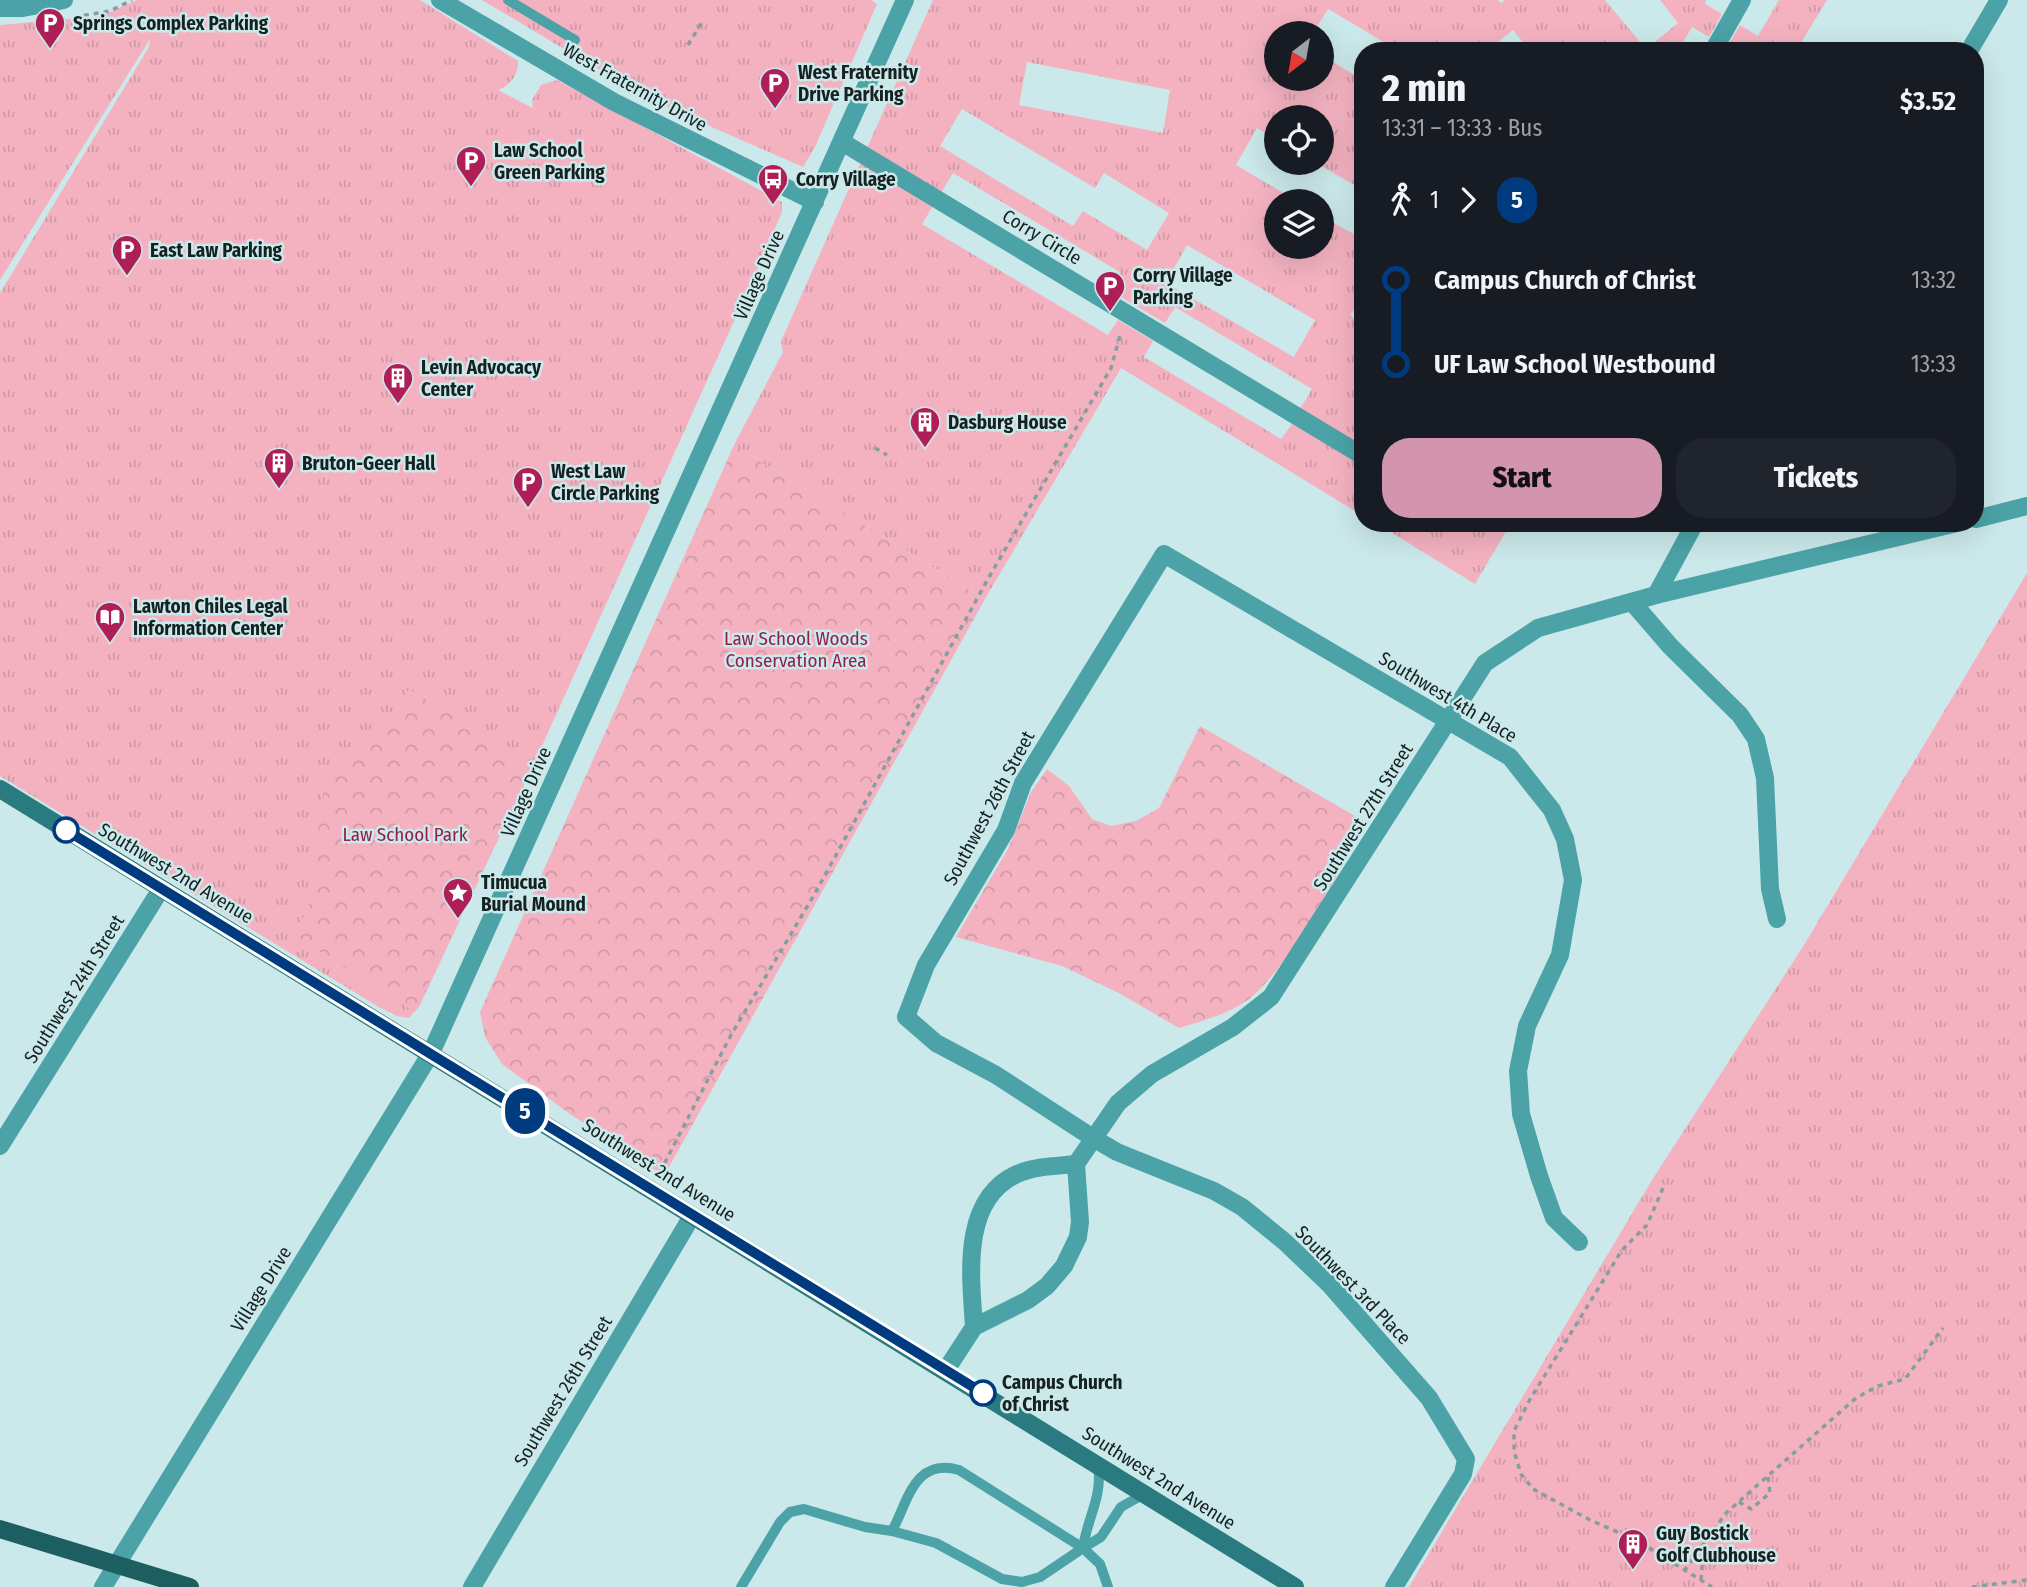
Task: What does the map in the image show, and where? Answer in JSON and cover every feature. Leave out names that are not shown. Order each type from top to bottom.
[{"type":"main road","name":"Southwest 2nd Avenue","points":[[0,789],[1295,1587]]},
{"type":"main road","points":[[0,1529],[190,1587]]},
{"type":"street","name":"West Fraternity Drive","points":[[440,0],[614,102],[815,202]]},
{"type":"street","name":"Village Drive","points":[[103,1587],[431,1053],[905,0]]},
{"type":"street","points":[[1718,42],[1742,0]]},
{"type":"street","points":[[1974,42],[1999,0]]},
{"type":"street","points":[[0,8],[65,9]]},
{"type":"street","name":"Corry Circle","points":[[842,142],[1354,451]]},
{"type":"street","points":[[1984,517],[2027,506]]},
{"type":"street","points":[[1657,595],[1690,532]]},
{"type":"street","name":"Southwest 27th Street","points":[[1076,1164],[1118,1103],[1152,1074],[1233,1027],[1271,997],[1485,663],[1538,628],[1657,595],[1920,532]]},
{"type":"street","name":"Southwest 4th Place","points":[[1164,554],[1447,723],[1510,757],[1552,810],[1565,839],[1573,880],[1560,956],[1527,1026],[1518,1071],[1521,1114],[1554,1218],[1579,1241]]},
{"type":"street","name":"Southwest 26th Street","points":[[906,1017],[926,965],[1006,830],[1023,783],[1164,554]]},
{"type":"street","points":[[1632,602],[1670,646],[1740,715],[1756,738],[1765,778],[1770,889],[1777,919]]},
{"type":"street","name":"Southwest 24th Street","points":[[0,1146],[161,888]]},
{"type":"street","name":"Southwest 3rd Place","points":[[906,1017],[936,1043],[996,1075],[1117,1152],[1214,1191],[1242,1208],[1285,1242],[1329,1285],[1429,1398],[1466,1459],[1463,1474],[1394,1587]]},
{"type":"street","points":[[946,1370],[974,1327],[1028,1300],[1047,1286],[1064,1266],[1078,1237],[1080,1222],[1076,1164],[1017,1174],[998,1188],[982,1211],[971,1250],[974,1327]]},
{"type":"street","name":"Southwest 26th Street","points":[[472,1587],[692,1216]]},
{"type":"lane","points":[[508,0],[575,40]]},
{"type":"lane","points":[[1083,1548],[1086,1526],[1100,1493],[1098,1465]]},
{"type":"lane","points":[[892,1531],[901,1507],[915,1485],[932,1468],[943,1466],[958,1471],[1083,1548],[1100,1564],[1108,1587]]},
{"type":"lane","points":[[741,1587],[780,1522],[790,1512],[804,1509],[865,1527],[936,1543],[1002,1579],[1022,1582],[1040,1577],[1101,1537],[1121,1507],[1144,1494]]},
{"type":"path","points":[[65,9],[110,11],[132,0]]},
{"type":"path","points":[[688,45],[702,22]]},
{"type":"path","points":[[660,1172],[731,1035],[814,895],[989,577],[1111,368],[1127,313]]},
{"type":"path","points":[[876,448],[887,455]]},
{"type":"path","points":[[1663,1188],[1647,1225],[1622,1250],[1529,1401],[1517,1423],[1513,1444],[1521,1474],[1533,1489],[1583,1517],[1638,1541],[1712,1587]]},
{"type":"path","points":[[1684,1571],[1720,1520],[1739,1502],[1861,1395],[1907,1377],[1943,1328]]},
{"type":"path","points":[[1739,1502],[1751,1509],[1758,1505],[1770,1493],[1768,1477]]},
{"type":"path","points":[[1701,1580],[1704,1543]]},
{"type":"path","points":[[1972,1587],[2027,1580]]},
{"type":"green space","points":[[137,0],[420,0],[518,61],[517,71],[512,79],[498,90],[533,108],[532,100],[541,85],[557,80],[782,202],[782,212],[753,279],[542,746],[419,1007],[409,1018],[397,1016],[377,1006],[0,776],[0,293],[149,47],[150,39],[0,280],[0,25],[101,16]]},
{"type":"green space","points":[[482,0],[871,0],[877,4],[815,147],[803,167],[675,111]]},
{"type":"green space","points":[[933,0],[1497,0],[1502,3],[1504,0],[1605,0],[1640,42],[1523,42],[1513,30],[1498,42],[1384,42],[1328,9],[1320,21],[1264,21],[1264,91],[1334,91],[1334,63],[1354,75],[1354,185],[1334,173],[1334,105],[1264,105],[1264,132],[1257,128],[1236,165],[1277,189],[1264,189],[1264,259],[1334,259],[1334,223],[1354,234],[1354,310],[1350,314],[1354,319],[1354,441],[1300,409],[1312,389],[1175,307],[1165,323],[1109,290],[1120,272],[953,173],[922,224],[1108,335],[1118,320],[1153,341],[1144,357],[1281,439],[1292,424],[1354,460],[1354,510],[1121,368],[985,599],[734,445],[783,352],[781,341]],"holes":[[[1027,62],[1170,90],[1163,133],[1019,105]],[[962,109],[1095,188],[1104,173],[1169,213],[1147,250],[1083,211],[1073,226],[940,146]],[[1187,245],[1315,320],[1294,357],[1166,283]]]},
{"type":"green space","points":[[1660,0],[1706,0],[1705,4],[1722,14],[1709,37],[1692,27],[1683,42],[1655,42],[1678,23]]},
{"type":"green space","points":[[1779,0],[1827,0],[1801,42],[1730,42],[1740,25],[1758,36]]},
{"type":"green space","name":"Law School Woods Conservation Area","points":[[734,445],[985,599],[664,1176],[570,1114],[502,1064],[485,1037],[480,1012]]},
{"type":"green space","points":[[1391,532],[1506,532],[1475,584]]},
{"type":"green space","points":[[2027,573],[2027,1587],[1409,1587],[1652,1180],[1804,945]]},
{"type":"green space","name":"Law School Park","points":[[409,689],[514,753],[525,765],[529,775],[415,1012],[294,935],[313,897],[320,809],[325,792],[338,774],[370,746]]},
{"type":"green space","points":[[1200,726],[1367,823],[1297,942],[1265,984],[1249,999],[1224,1013],[1179,1028],[1117,992],[1062,966],[956,937],[1008,849],[1031,792],[1047,769],[1069,786],[1092,819],[1111,826],[1136,821],[1159,808]]},
{"type":"bus line","name":"5","points":[[66,830],[983,1393]]},
{"type":"place","name":"Springs Complex Parking","points":[[50,50]]},
{"type":"place","name":"West Fraternity Drive Parking","points":[[775,110]]},
{"type":"place","name":"Law School Green Parking","points":[[471,188]]},
{"type":"place","name":"Corry Village","points":[[773,206]]},
{"type":"place","name":"East Law Parking","points":[[127,277]]},
{"type":"place","name":"Corry Village Parking","points":[[1110,313]]},
{"type":"place","name":"Levin Advocacy Center","points":[[398,405]]},
{"type":"place","name":"Dasburg House","points":[[925,449]]},
{"type":"place","name":"Bruton-Geer Hall","points":[[279,490]]},
{"type":"place","name":"West Law Circle Parking","points":[[528,509]]},
{"type":"place","name":"Lawton Chiles Legal Information Center","points":[[110,644]]},
{"type":"place","name":"Timucua Burial Mound","points":[[458,920]]},
{"type":"place","name":"Campus Church of Christ","points":[[983,1393]]},
{"type":"place","name":"Guy Bostick Golf Clubhouse","points":[[1633,1571]]}]
